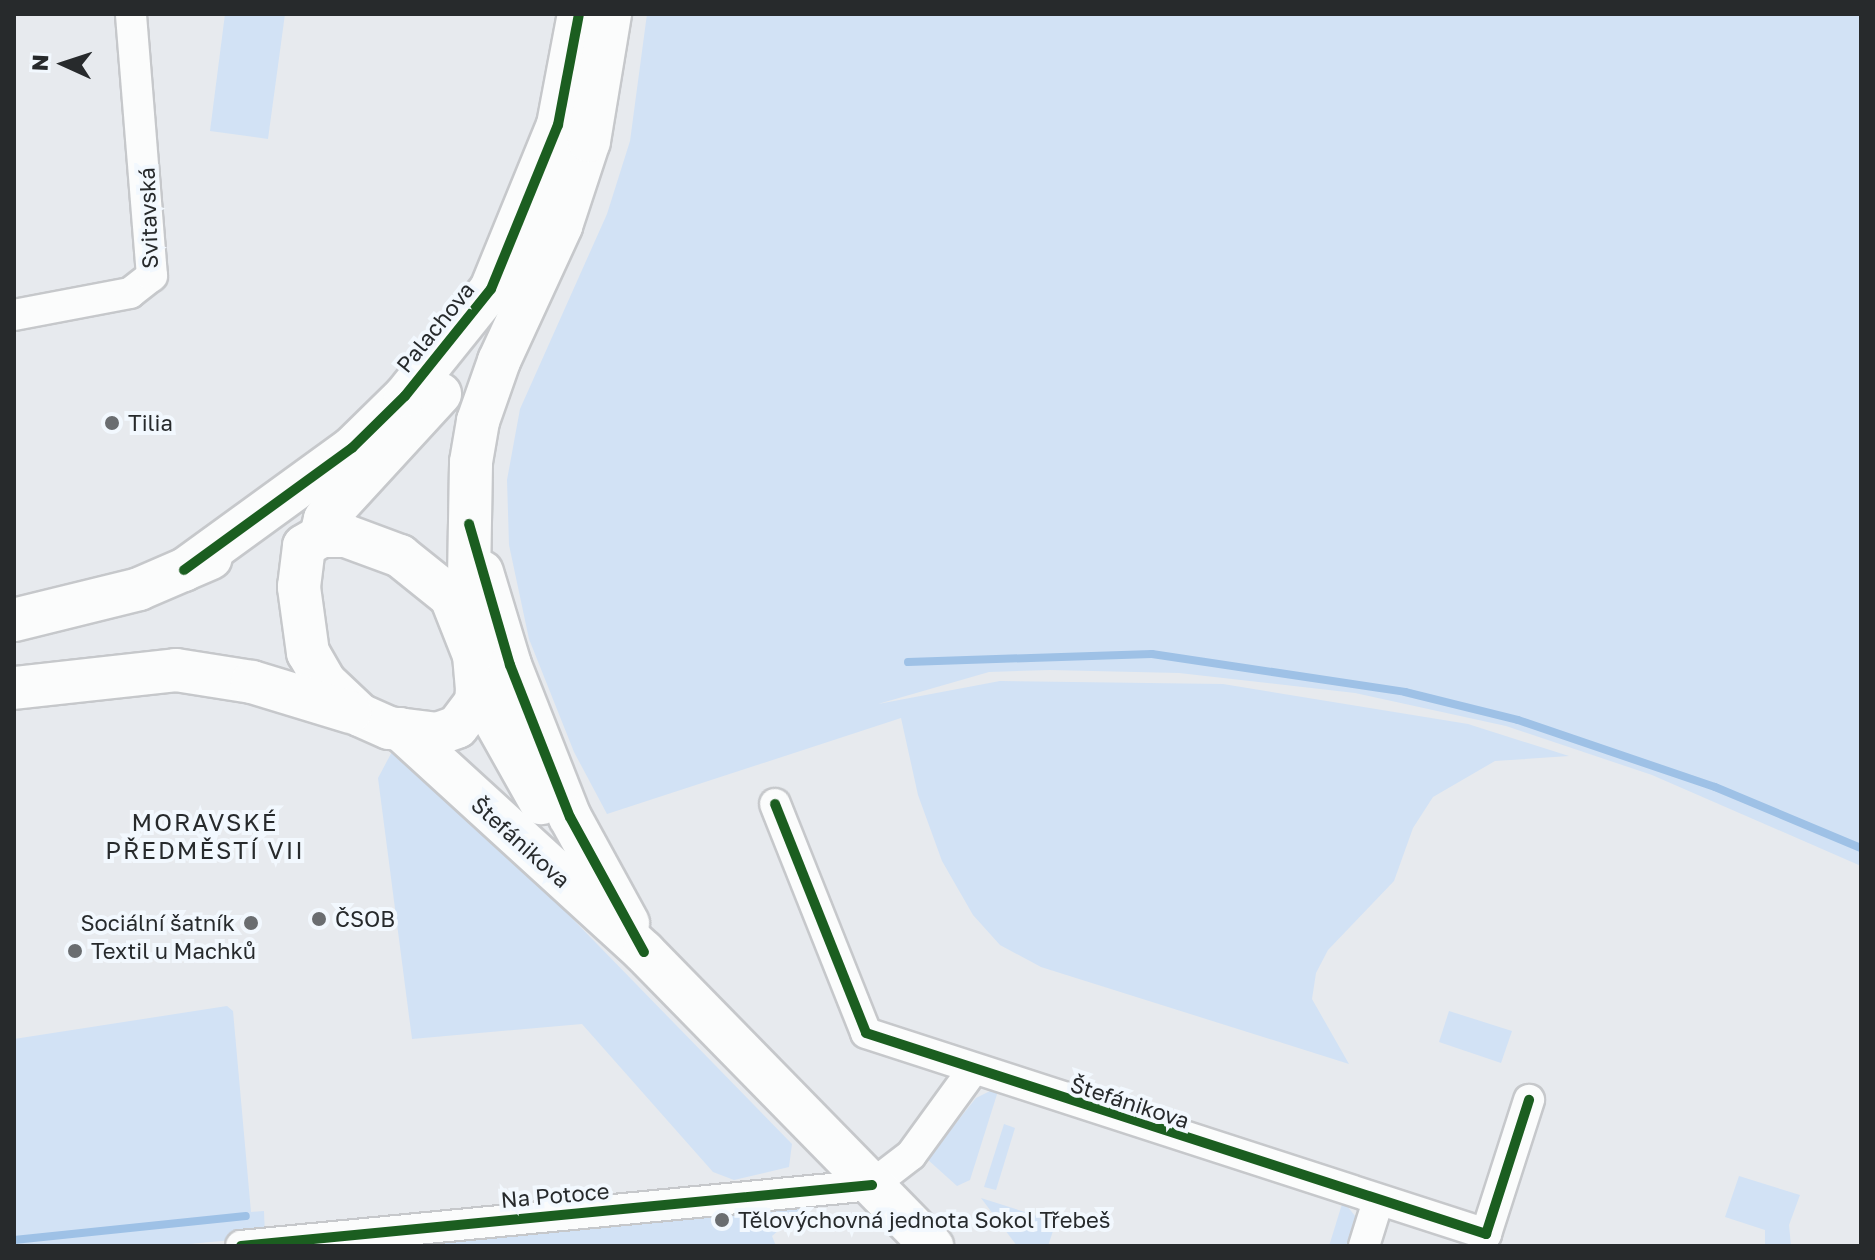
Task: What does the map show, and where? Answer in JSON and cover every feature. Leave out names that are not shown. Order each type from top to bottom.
[{"type":"street","name":"Svitavská","points":[[14,315],[130,293],[152,276],[131,14]]},
{"type":"street","name":"Palachova","points":[[184,570],[352,448],[414,385],[491,289],[539,186],[558,125],[579,14]]},
{"type":"street","points":[[14,688],[176,670],[252,682],[400,729],[438,734],[457,727],[476,702],[477,689],[468,636],[469,524],[478,421],[499,361],[561,226],[589,141],[610,14]]},
{"type":"street","points":[[360,715],[325,682],[308,653],[300,620],[313,541],[325,519],[439,396],[491,289]]},
{"type":"street","points":[[469,524],[510,665],[570,817],[644,952]]},
{"type":"street","points":[[14,620],[139,589],[246,546],[354,539],[428,574],[451,597],[468,636]]},
{"type":"street","name":"Štefánikova","points":[[477,689],[554,825],[644,952]]},
{"type":"street","name":"Štefánikova","points":[[400,729],[644,952],[932,1246]]},
{"type":"street","name":"Štefánikova","points":[[775,804],[866,1033],[972,1071],[1486,1234],[1529,1100]]},
{"type":"street","points":[[872,1185],[911,1155],[972,1071]]},
{"type":"street","name":"Na Potoce","points":[[241,1246],[288,1244],[872,1185]]},
{"type":"street","points":[[1364,1246],[1378,1201]]},
{"type":"shaded area","points":[[225,14],[285,14],[268,139],[210,131]]},
{"type":"shaded area","points":[[647,14],[1861,14],[1861,866],[1652,775],[1506,726],[1355,693],[1179,673],[1050,670],[989,672],[878,704],[1000,681],[1223,684],[1468,724],[1569,756],[1495,761],[1433,797],[1413,828],[1394,881],[1328,950],[1316,973],[1312,999],[1349,1064],[1041,967],[1000,945],[973,915],[942,861],[918,795],[901,718],[607,814],[574,752],[529,639],[509,545],[507,480],[520,409],[607,214],[630,141]]},
{"type":"shaded area","points":[[394,748],[558,904],[792,1144],[789,1167],[734,1180],[713,1172],[582,1024],[412,1039],[378,778]]},
{"type":"shaded area","points":[[227,1006],[233,1011],[251,1212],[264,1211],[265,1237],[168,1246],[14,1246],[14,1039]]},
{"type":"shaded area","points":[[1449,1011],[1512,1031],[1501,1063],[1439,1042]]},
{"type":"shaded area","points":[[990,1091],[998,1091],[970,1180],[957,1186],[927,1159],[976,1098]]},
{"type":"shaded area","points":[[1004,1124],[1015,1128],[996,1190],[984,1187]]},
{"type":"shaded area","points":[[1739,1176],[1800,1195],[1789,1225],[1791,1246],[1765,1246],[1765,1230],[1725,1217]]},
{"type":"shaded area","points":[[981,1198],[1056,1222],[1048,1246],[1017,1246]]},
{"type":"shaded area","points":[[1343,1201],[1360,1222],[1346,1245],[1329,1246]]},
{"type":"shaded area","name":"Tělovýchovná jednota Sokol Třebeš","points":[[808,1205],[772,1236],[776,1246],[397,1246]]},
{"type":"waterway","points":[[908,662],[1152,654],[1405,692],[1518,720],[1715,787],[1861,848]]},
{"type":"waterway","points":[[14,1240],[246,1216]]},
{"type":"cycle path","points":[[184,570],[352,448],[405,396],[491,289],[558,125],[579,14]]},
{"type":"cycle path","points":[[469,524],[510,665],[570,817],[644,952]]},
{"type":"cycle path","points":[[775,804],[866,1033],[1486,1234],[1529,1100]]},
{"type":"cycle path","points":[[241,1246],[872,1185]]},
{"type":"place","name":"Tilia","points":[[112,423]]},
{"type":"place","name":"ČSOB","points":[[319,919]]},
{"type":"place","name":"Sociální šatník","points":[[251,923]]},
{"type":"place","name":"Textil u Machků","points":[[75,951]]},
{"type":"place","name":"Tělovýchovná jednota Sokol Třebeš","points":[[722,1220]]},
{"type":"district","name":"MORAVSKÉ PŘEDMĚSTÍ VII","points":[[205,836]]}]
